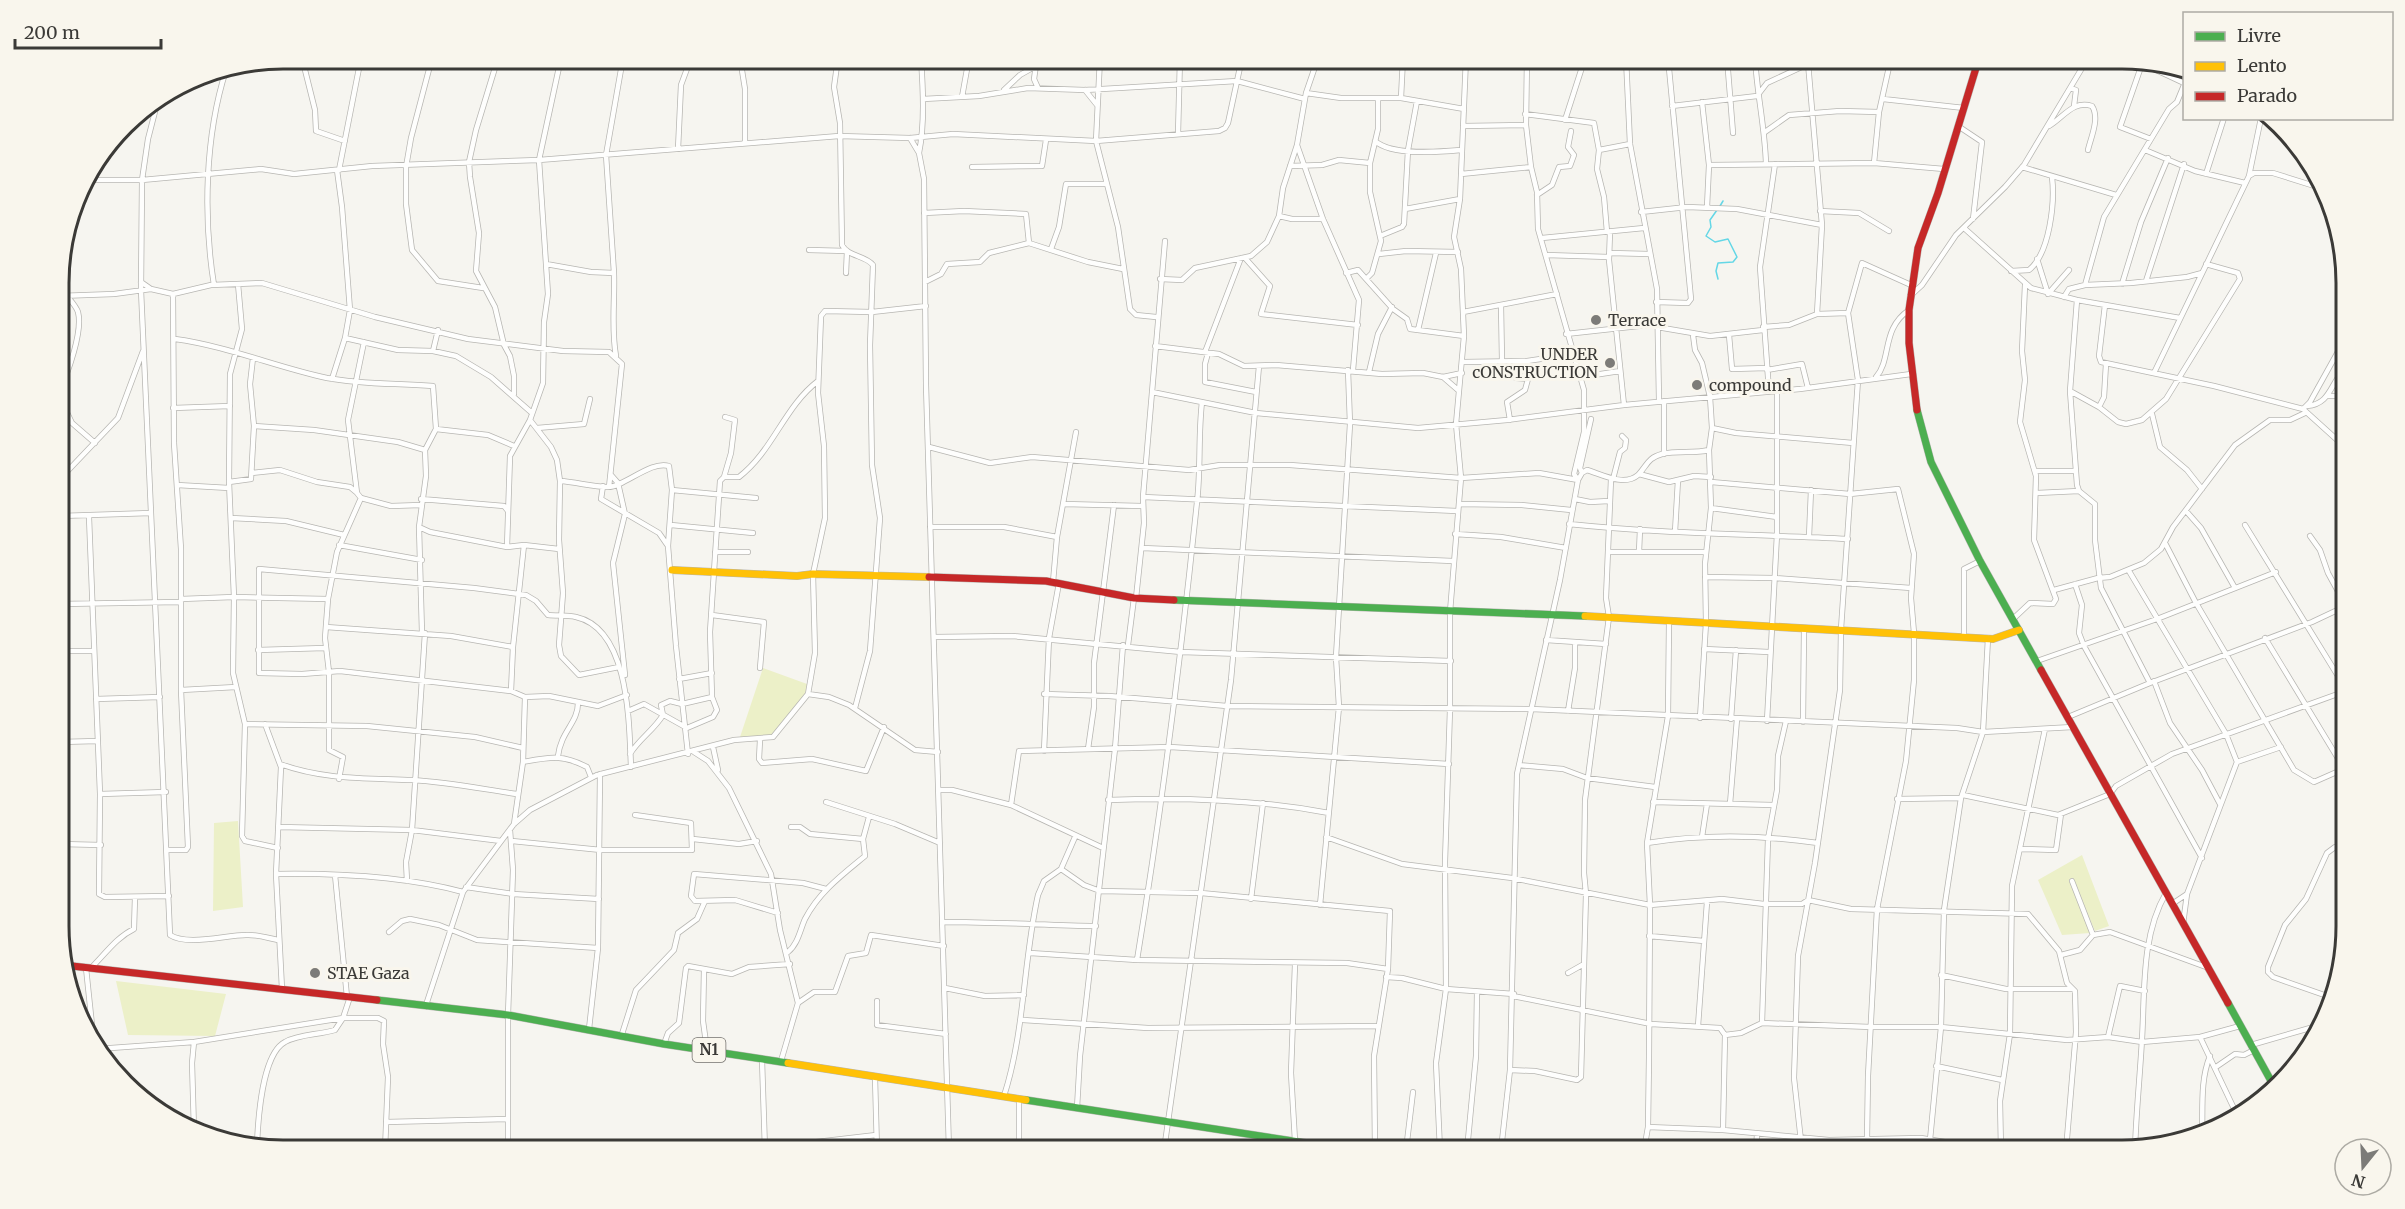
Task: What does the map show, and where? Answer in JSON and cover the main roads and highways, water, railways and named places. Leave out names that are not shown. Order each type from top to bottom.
[{"type":"main road","points":[[1976,69],[1938,193],[1918,248],[1911,285],[1909,310],[1911,374],[1915,404],[1931,462],[1980,561],[2270,1080]]},
{"type":"main road","points":[[672,570],[797,576],[813,573],[877,574],[1056,583],[1135,598],[1450,612],[1552,613],[1670,622],[1964,637],[1988,638],[2019,630]]},
{"type":"main road","name":"N1","points":[[73,966],[508,1016],[622,1034],[664,1044],[1285,1140]]},
{"type":"waterway","points":[[1720,206],[1723,201]]},
{"type":"waterway","points":[[1717,210],[1710,220],[1711,227],[1706,236],[1715,242],[1728,239],[1737,257],[1733,262],[1718,263],[1716,271],[1718,279]]},
{"type":"place","name":"Terrace","points":[[1596,320]]},
{"type":"place","name":"UNDER cONSTRUCTION","points":[[1610,363]]},
{"type":"place","name":"compound","points":[[1697,385]]},
{"type":"place","name":"STAE Gaza","points":[[315,973]]}]
